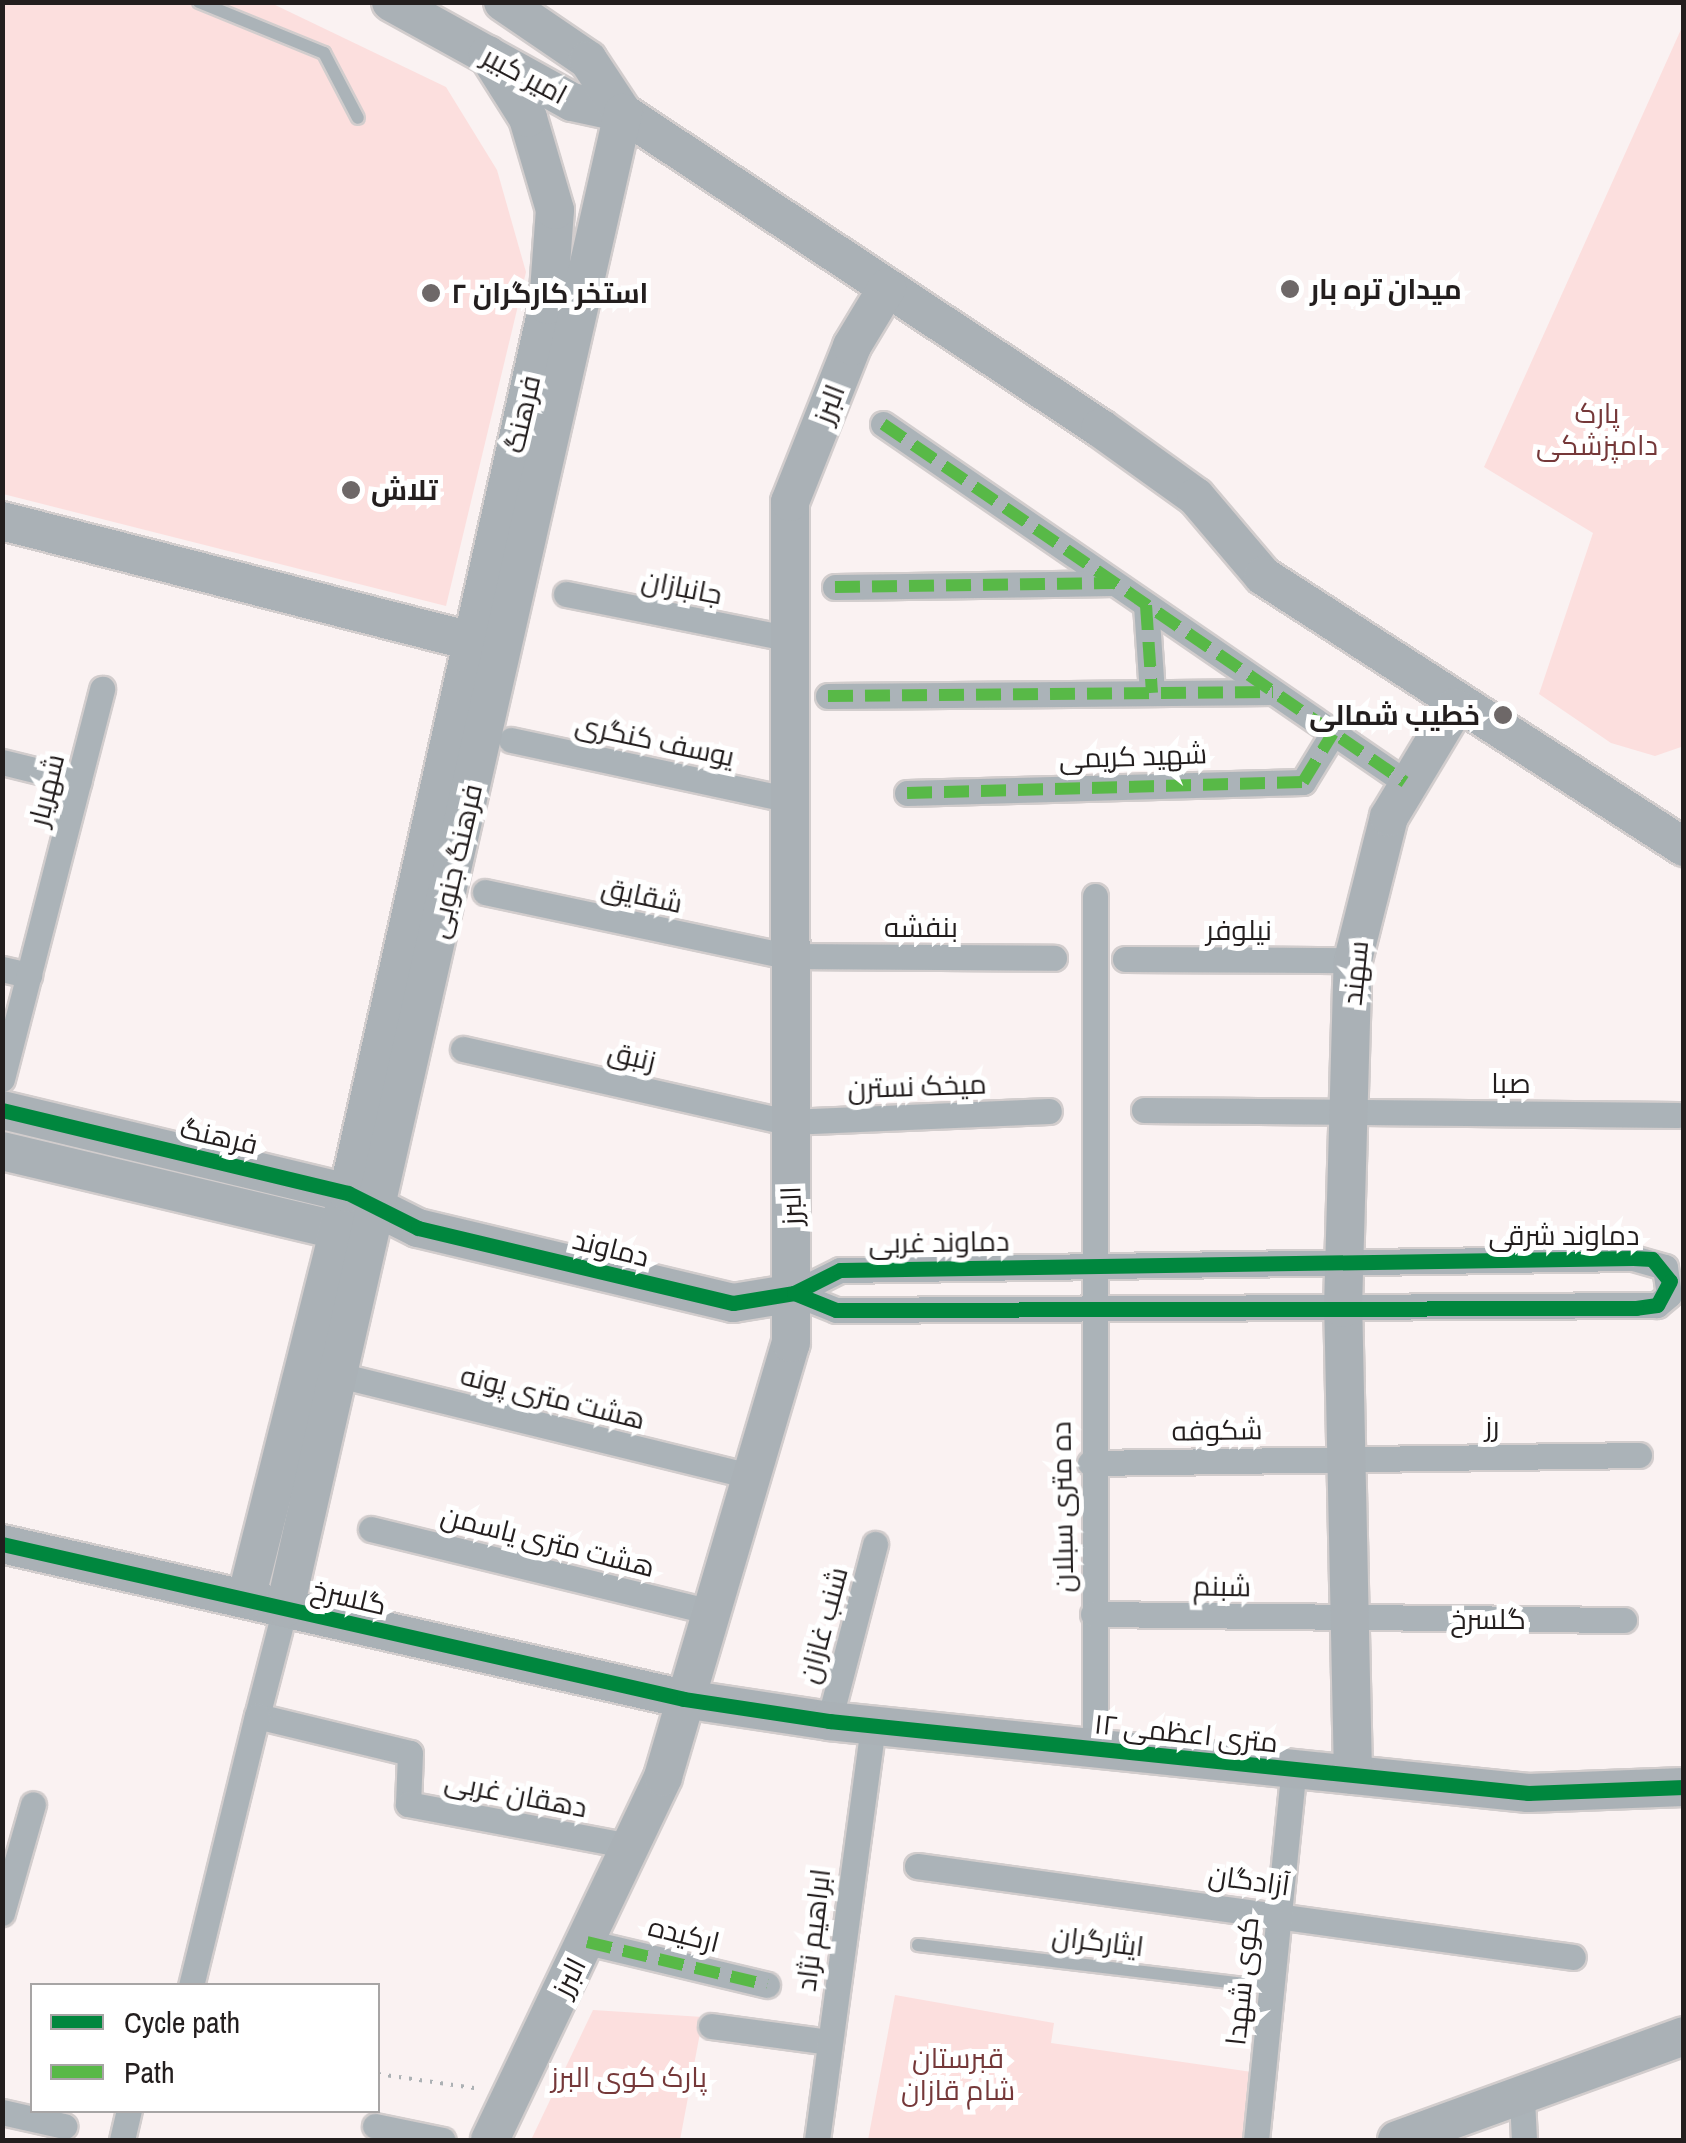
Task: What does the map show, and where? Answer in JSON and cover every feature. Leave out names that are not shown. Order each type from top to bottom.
[{"type":"main road","name":"امیر کبیر","points":[[391,2],[572,102],[623,113]]},
{"type":"main road","name":"امیر کبیر","points":[[514,5],[588,60],[623,113]]},
{"type":"main road","name":"فرهنگ","points":[[246,1599],[360,1217],[486,645],[548,304],[555,210],[528,118],[488,55]]},
{"type":"main road","points":[[2,521],[486,645],[623,113],[1196,497],[1262,576],[1455,707],[1684,847]]},
{"type":"main road","name":"البرز","points":[[490,2140],[632,1846],[684,1699],[791,1343],[794,1293],[787,956],[790,502],[852,346],[888,288]]},
{"type":"main road","name":"سهند","points":[[1343,1308],[1344,1112],[1353,960],[1406,782],[1455,707]]},
{"type":"main road","name":"فرهنگ","points":[[2,1110],[360,1217]]},
{"type":"main road","name":"فرهنگ","points":[[2,1151],[418,1228]]},
{"type":"main road","points":[[285,1608],[340,1376],[360,1217]]},
{"type":"main road","name":"دماوند","points":[[418,1228],[733,1303],[794,1293]]},
{"type":"main road","points":[[1343,1308],[1353,1774]]},
{"type":"main road","name":"گلسرخ","points":[[2,1544],[684,1699]]},
{"type":"main road","name":"۱۲ متری اعظمی","points":[[684,1699],[872,1727],[1580,1795],[1684,1788]]},
{"type":"main road","points":[[1397,2140],[1626,2063],[1684,2036]]},
{"type":"main road","points":[[1626,2063],[1684,2067]]},
{"type":"main road","name":"البرز","points":[[480,2140],[510,2094]]},
{"type":"street","points":[[883,424],[1406,782]]},
{"type":"street","points":[[835,588],[1114,583]]},
{"type":"street","name":"جانبازان","points":[[566,594],[787,638]]},
{"type":"street","points":[[1146,604],[1152,693]]},
{"type":"street","name":"شهریار","points":[[2,1079],[102,689]]},
{"type":"street","points":[[828,696],[1274,692]]},
{"type":"street","name":"شهید کریمی","points":[[908,793],[1303,782],[1333,733]]},
{"type":"street","name":"یوسف کنگری","points":[[512,740],[787,799]]},
{"type":"street","points":[[2,762],[79,780]]},
{"type":"street","name":"شقایق","points":[[485,892],[787,956]]},
{"type":"street","name":"ده متری سبلان","points":[[1095,896],[1090,1463],[1095,1750]]},
{"type":"street","name":"بنفشه","points":[[787,956],[1054,958]]},
{"type":"street","name":"نیلوفر","points":[[1125,959],[1353,960]]},
{"type":"street","points":[[2,968],[29,975]]},
{"type":"street","name":"زنبق","points":[[464,1049],[788,1122]]},
{"type":"street","name":"میخک نسترن","points":[[788,1122],[1049,1110]]},
{"type":"street","points":[[1144,1110],[1344,1112]]},
{"type":"street","name":"صبا","points":[[1344,1112],[1678,1114]]},
{"type":"street","name":"دماوند شرقی","points":[[1343,1262],[1652,1259],[1670,1281],[1657,1305],[1636,1308],[1343,1308]]},
{"type":"street","name":"دماوند غربی","points":[[794,1293],[840,1270],[1343,1262]]},
{"type":"street","points":[[794,1293],[836,1310],[1343,1308]]},
{"type":"street","name":"هشت متری پونه","points":[[340,1376],[753,1477]]},
{"type":"street","name":"رز","points":[[1346,1458],[1639,1455]]},
{"type":"street","name":"شکوفه","points":[[1090,1463],[1346,1458]]},
{"type":"street","name":"هشت متری یاسمن","points":[[371,1529],[711,1612]]},
{"type":"street","name":"شنب غازان","points":[[829,1721],[875,1544]]},
{"type":"street","points":[[193,1983],[285,1608]]},
{"type":"street","name":"شبنم","points":[[1093,1614],[1351,1618]]},
{"type":"street","name":"گلسرخ","points":[[1351,1618],[1624,1620]]},
{"type":"street","name":"دهقان غربی","points":[[257,1716],[410,1753],[408,1804],[632,1846]]},
{"type":"street","name":"ابراهیم نژاد","points":[[816,2140],[872,1727]]},
{"type":"street","name":"کوی شهدا","points":[[1256,2140],[1294,1769]]},
{"type":"street","points":[[2,1913],[33,1804]]},
{"type":"street","name":"آزادگان","points":[[918,1866],[1572,1957]]},
{"type":"street","name":"ارکیده","points":[[587,1942],[767,1985]]},
{"type":"street","points":[[711,2026],[829,2042]]},
{"type":"street","points":[[1522,2098],[1524,2140]]},
{"type":"street","points":[[2,2112],[64,2126]]},
{"type":"street","points":[[122,2140],[128,2113]]},
{"type":"street","points":[[375,2126],[443,2140]]},
{"type":"lane","points":[[199,2],[324,53],[358,118]]},
{"type":"lane","name":"ایثارگران","points":[[918,1945],[1272,1987]]},
{"type":"path","points":[[380,2074],[510,2094]]},
{"type":"green space","points":[[3,3],[271,3],[446,87],[497,170],[526,272],[446,606],[3,494]]},
{"type":"green space","name":"پارک دامپزشکی","points":[[1683,25],[1684,746],[1655,756],[1611,743],[1539,694],[1593,533],[1484,467]]},
{"type":"green space","name":"قبرستان شام قازان","points":[[895,1995],[1054,2023],[1051,2043],[1252,2072],[1245,2140],[868,2140]]},
{"type":"green space","name":"پارک کوی البرز","points":[[593,2010],[703,2017],[680,2140],[531,2140]]},
{"type":"marked path","points":[[883,424],[1405,782]]},
{"type":"marked path","points":[[835,587],[1114,583]]},
{"type":"marked path","points":[[1146,605],[1152,693]]},
{"type":"marked path","points":[[828,696],[1273,692]]},
{"type":"marked path","points":[[907,793],[1303,782],[1333,733]]},
{"type":"marked path","points":[[587,1942],[767,1985]]},
{"type":"cycle path","points":[[2,1110],[348,1193],[418,1228],[733,1303],[794,1293],[840,1270],[1633,1258],[1652,1259],[1670,1281],[1657,1305],[1636,1308],[836,1310],[794,1293]]},
{"type":"cycle path","points":[[2,1544],[684,1699],[829,1721],[1528,1793],[1684,1787]]},
{"type":"place","name":"میدان تره بار","points":[[1290,289]]},
{"type":"place","name":"استخر کارگران ۲","points":[[431,293]]},
{"type":"place","name":"تلاش","points":[[351,490]]},
{"type":"place","name":"خطیب شمالی","points":[[1503,715]]}]
